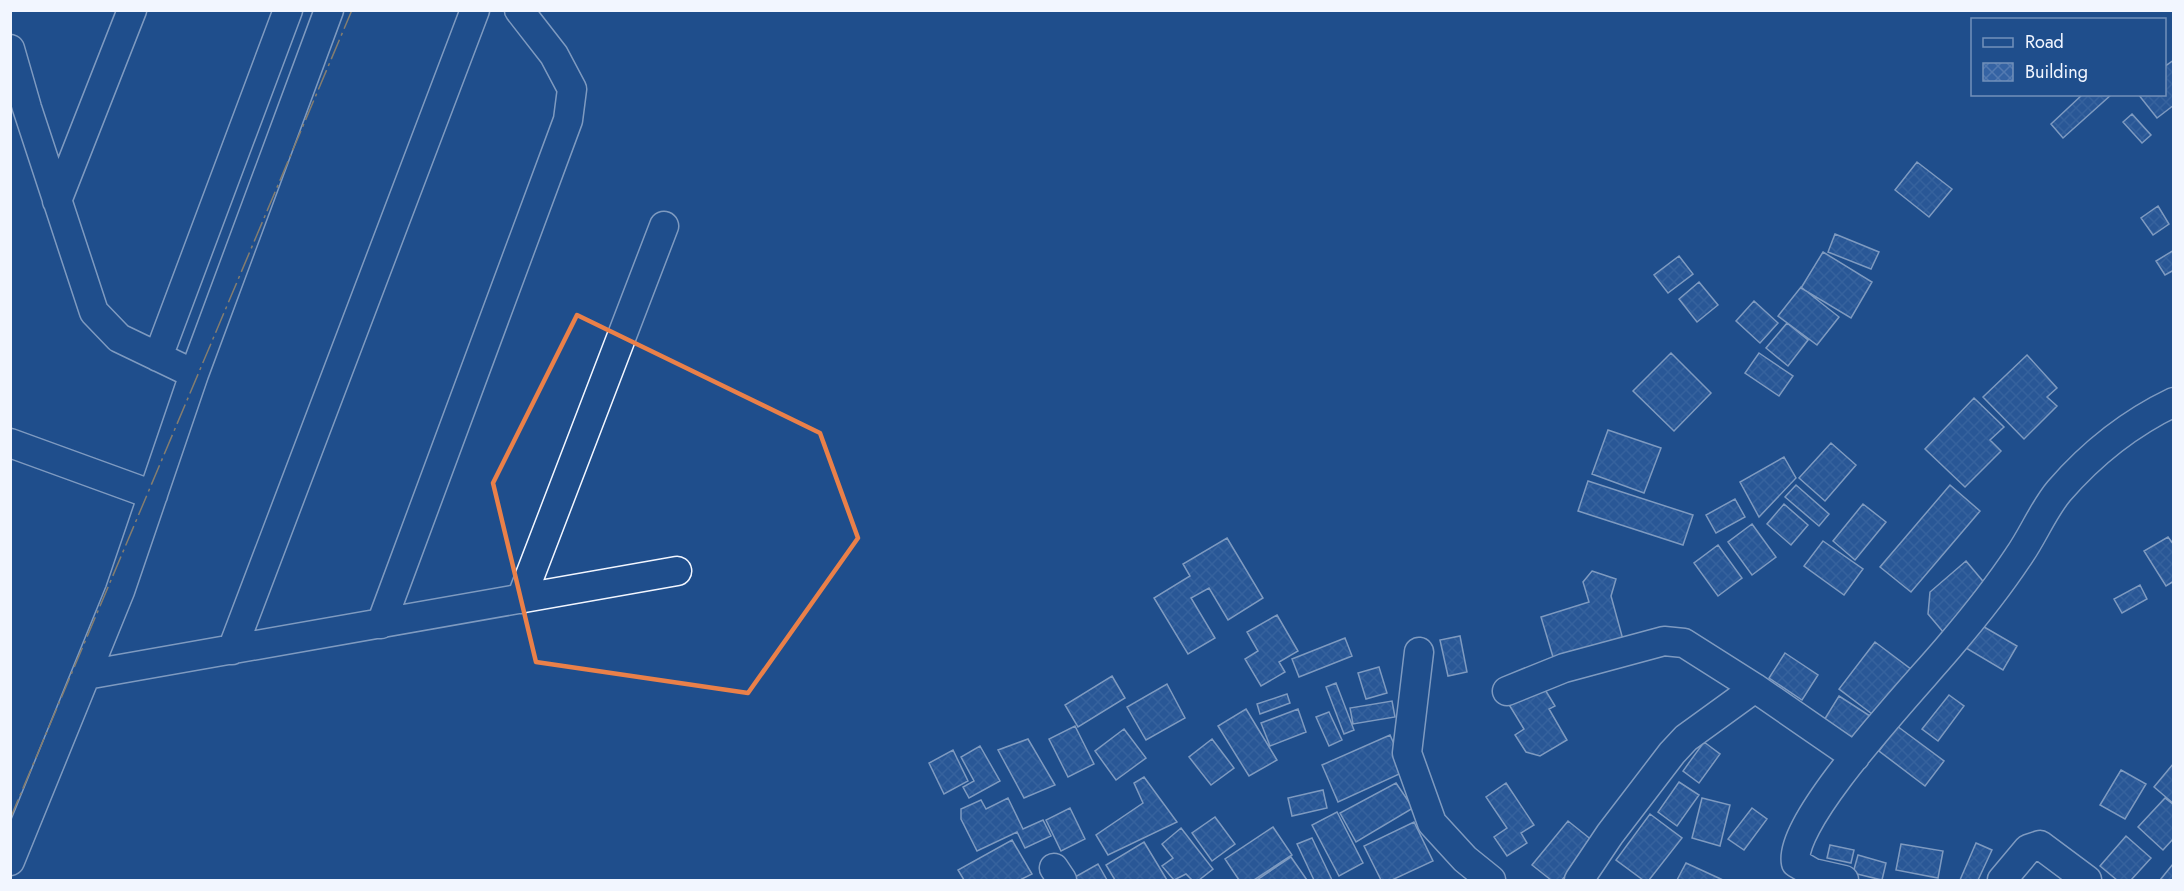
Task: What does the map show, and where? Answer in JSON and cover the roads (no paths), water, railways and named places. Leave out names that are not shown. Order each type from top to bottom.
[{"type":"street","points":[[57,201],[132,10]]},
{"type":"street","points":[[158,357],[288,10]]},
{"type":"street","points":[[10,861],[120,591],[194,374],[329,10]]},
{"type":"street","points":[[232,650],[475,10]]},
{"type":"street","points":[[381,624],[568,120],[572,88],[554,55],[519,10]]},
{"type":"street","points":[[10,49],[94,312],[119,338],[194,374]]},
{"type":"street","points":[[521,599],[664,226]]},
{"type":"street","points":[[1843,880],[1802,868],[1796,863],[1794,854],[1810,816],[1855,757],[1953,642],[2018,557],[2058,492],[2095,454],[2150,414],[2174,402]]},
{"type":"street","points":[[10,443],[153,495]]},
{"type":"street","points":[[86,675],[677,571]]},
{"type":"street","points":[[1507,691],[1564,668],[1664,640],[1684,643],[1755,688],[1855,757]]},
{"type":"street","points":[[1419,652],[1407,753],[1432,823],[1465,859],[1491,880]]},
{"type":"street","points":[[1579,880],[1672,753],[1686,738],[1755,688]]},
{"type":"street","points":[[2002,880],[2028,849],[2040,845],[2087,880]]}]
